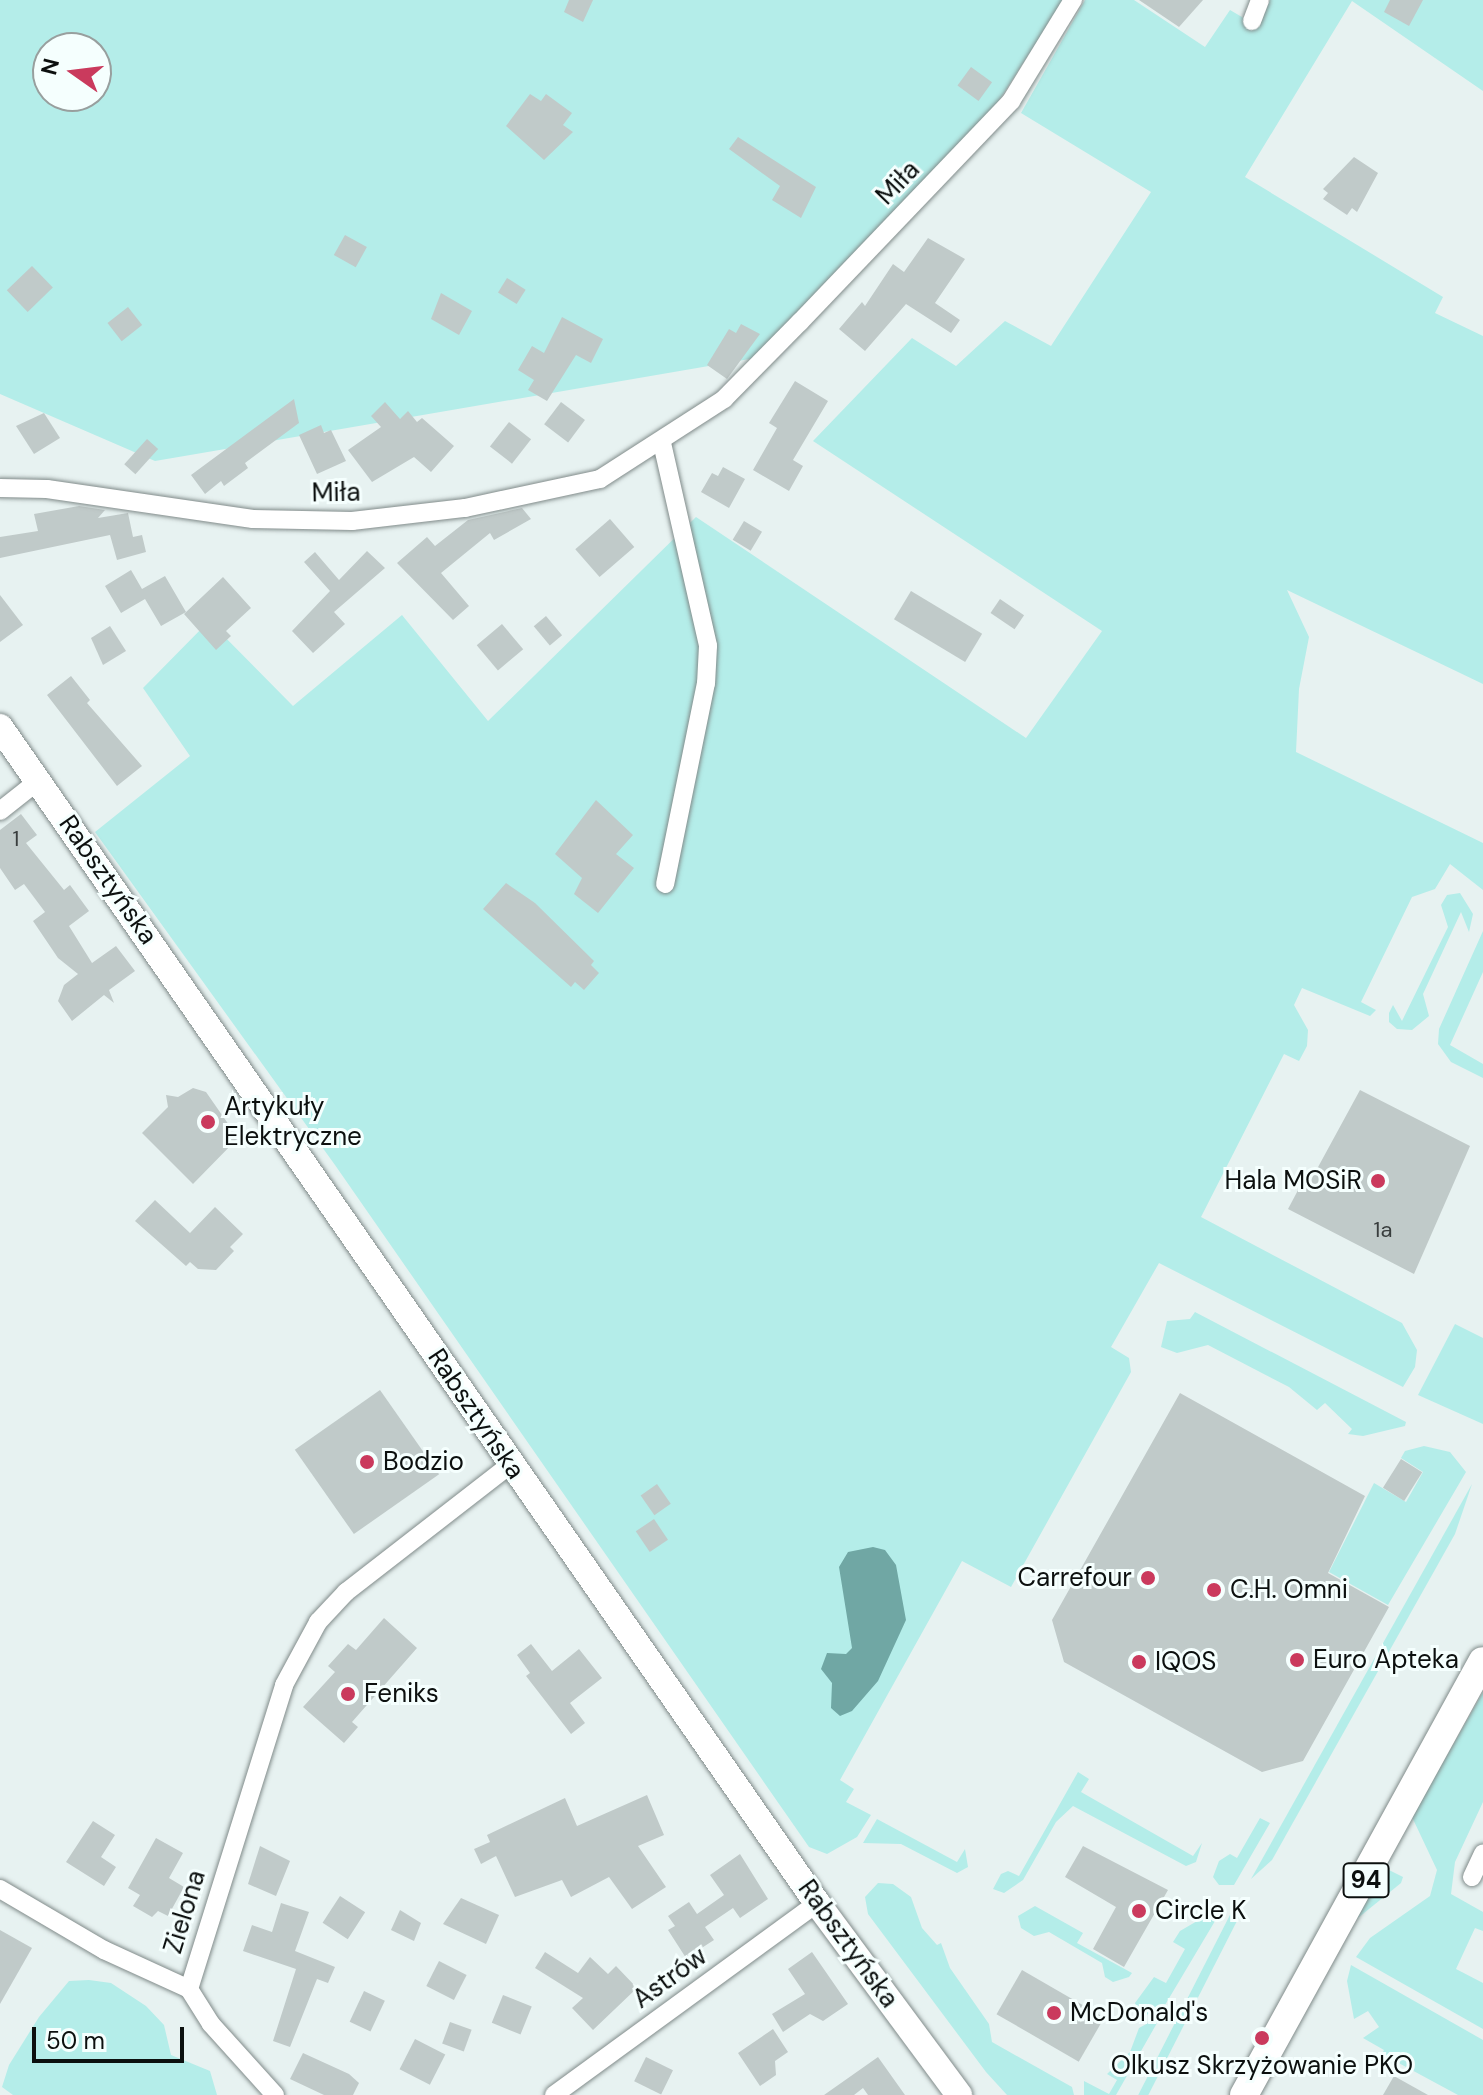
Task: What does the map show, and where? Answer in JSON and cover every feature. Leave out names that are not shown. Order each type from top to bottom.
[{"type":"main road","name":"94","points":[[1244,2095],[1483,1661]]},
{"type":"street","name":"Miła","points":[[0,488],[47,489],[253,519],[352,521],[582,487],[662,443],[724,399],[1011,101],[1073,0]]},
{"type":"street","points":[[1252,21],[1260,0]]},
{"type":"street","points":[[662,443],[708,646],[706,683],[665,884]]},
{"type":"street","name":"Rabsztyńska","points":[[0,727],[817,1903],[959,2095]]},
{"type":"street","points":[[0,811],[38,781]]},
{"type":"street","name":"Zielona","points":[[275,2095],[211,2024],[189,1989],[273,1719],[295,1659],[318,1622],[379,1566],[510,1465]]},
{"type":"street","points":[[1472,1877],[1483,1853]]},
{"type":"street","points":[[0,1889],[104,1950],[189,1989]]},
{"type":"street","name":"Astrów","points":[[563,2093],[817,1903]]},
{"type":"shaded area","points":[[0,0],[1064,0],[996,105],[773,355],[155,461],[0,394]]},
{"type":"shaded area","points":[[1085,0],[1134,0],[1205,47],[1230,10],[1259,27],[1270,0],[1483,0],[1483,91],[1352,1],[1245,177],[1443,297],[1435,313],[1483,336],[1483,684],[1287,590],[1309,637],[1299,689],[1296,752],[1483,843],[1483,890],[1450,864],[1435,889],[1412,897],[1361,1002],[1376,1010],[1370,1016],[1302,988],[1294,1005],[1308,1030],[1307,1046],[1299,1061],[1284,1054],[1201,1217],[1402,1323],[1417,1350],[1415,1367],[1403,1387],[1159,1263],[1111,1347],[1129,1358],[1131,1372],[1011,1587],[962,1561],[840,1780],[854,1789],[846,1802],[871,1815],[857,1837],[827,1854],[809,1847],[335,1165],[95,832],[190,756],[143,688],[209,621],[293,706],[402,615],[488,721],[696,517],[1026,738],[1102,631],[813,441],[912,338],[956,366],[1005,321],[1051,346],[1151,192],[1021,113]]},
{"type":"shaded area","points":[[1460,893],[1473,914],[1469,932],[1461,912],[1423,994],[1429,1016],[1412,1030],[1397,1029],[1389,1022],[1389,1013],[1393,1005],[1402,1021],[1448,927],[1441,905],[1447,895]]},
{"type":"shaded area","points":[[1483,931],[1483,972],[1450,1045],[1483,1064],[1483,1078],[1451,1062],[1438,1044],[1439,1029]]},
{"type":"shaded area","points":[[1195,1312],[1406,1422],[1405,1426],[1363,1436],[1348,1434],[1352,1429],[1325,1403],[1317,1410],[1289,1387],[1208,1345],[1177,1353],[1161,1347],[1167,1321],[1190,1319]]},
{"type":"shaded area","points":[[1455,1324],[1483,1338],[1483,1424],[1418,1395]]},
{"type":"shaded area","points":[[1424,1446],[1450,1452],[1466,1472],[1388,1605],[1329,1572],[1374,1483],[1406,1502],[1423,1472],[1401,1458],[1405,1451]]},
{"type":"shaded area","points":[[1472,1484],[1455,1534],[1272,1860],[1251,1879]]},
{"type":"shaded area","points":[[873,1547],[885,1550],[896,1565],[906,1620],[878,1681],[852,1711],[840,1716],[831,1708],[832,1683],[821,1669],[827,1653],[846,1654],[852,1648],[839,1567],[848,1552]]},
{"type":"shaded area","points":[[1483,1692],[1483,1802],[1455,1862],[1451,1894],[1483,1912],[1483,1931],[1475,1928],[1456,1969],[1483,1983],[1483,2029],[1356,1957],[1370,1938],[1430,1896],[1437,1870],[1412,1817]]},
{"type":"shaded area","points":[[1078,1772],[1089,1779],[1081,1792],[1193,1856],[1202,1843],[1196,1862],[1186,1866],[1073,1806],[1056,1822],[1023,1880],[1004,1893],[993,1889],[1001,1874],[1008,1871],[1019,1876]]},
{"type":"shaded area","points":[[1260,1818],[1270,1823],[1234,1885],[1219,1885],[1213,1877],[1219,1861],[1230,1854],[1237,1858]]},
{"type":"shaded area","points":[[877,1819],[957,1862],[965,1849],[968,1867],[957,1873],[901,1844],[863,1843]]},
{"type":"shaded area","points":[[1383,1867],[1403,1877],[1401,1883],[1353,1922]]},
{"type":"shaded area","points":[[878,1883],[893,1884],[911,1897],[922,1928],[937,1945],[941,1943],[950,1968],[989,2024],[992,2042],[1072,2087],[1074,2095],[1007,2095],[986,2072],[868,1914],[865,1897]]},
{"type":"shaded area","points":[[1035,1906],[1083,1933],[1077,1943],[1132,1973],[1113,1982],[1105,1977],[1102,1963],[1049,1932],[1034,1936],[1021,1928],[1018,1916]]},
{"type":"shaded area","points":[[1233,1909],[1241,1913],[1148,2095],[1138,2095]]},
{"type":"shaded area","points":[[1216,1910],[1218,1916],[1165,2005],[1139,2019],[1135,2003],[1154,1977],[1166,1983],[1185,1949],[1173,1942],[1180,1931]]},
{"type":"shaded area","points":[[1351,1965],[1483,2040],[1483,2095],[1458,2095],[1382,2054],[1384,2050],[1363,2038],[1379,2027],[1368,2011],[1354,2019],[1347,1981]]},
{"type":"shaded area","points":[[69,1981],[111,1983],[146,2006],[164,2025],[171,2055],[210,2071],[217,2095],[13,2095],[2,2087],[9,2065],[39,2017]]},
{"type":"shaded area","points":[[1161,2016],[1116,2095],[1084,2095],[1084,2081],[1109,2094],[1117,2080],[1107,2074],[1130,2052],[1139,2028]]},
{"type":"building","points":[[569,0],[593,0],[583,22],[564,12]]},
{"type":"building","points":[[1139,0],[1203,0],[1179,27]]},
{"type":"building","points":[[1390,0],[1423,0],[1409,26],[1384,12]]},
{"type":"building","points":[[971,67],[992,82],[979,101],[957,86]]},
{"type":"building","points":[[530,94],[541,101],[546,94],[572,113],[563,125],[573,132],[544,160],[506,126]]},
{"type":"building","points":[[738,137],[816,187],[801,218],[772,200],[780,186],[729,149]]},
{"type":"building","points":[[1354,157],[1378,173],[1357,212],[1352,208],[1347,215],[1323,199],[1328,193],[1323,189]]},
{"type":"building","points":[[345,235],[367,247],[356,267],[334,255]]},
{"type":"building","points":[[928,238],[965,259],[935,303],[960,320],[951,333],[906,304],[865,351],[839,329],[862,302],[865,306],[893,264],[904,272]]},
{"type":"building","points":[[32,266],[53,288],[28,312],[7,290]]},
{"type":"building","points":[[507,278],[526,290],[517,304],[498,292]]},
{"type":"building","points":[[441,293],[472,311],[459,335],[431,319]]},
{"type":"building","points":[[128,307],[142,325],[122,341],[108,323]]},
{"type":"building","points":[[562,317],[603,339],[591,363],[576,355],[547,401],[528,390],[534,380],[518,370],[532,346],[544,353]]},
{"type":"building","points":[[741,324],[760,334],[727,379],[707,365],[729,329],[736,333]]},
{"type":"building","points":[[795,381],[828,401],[793,460],[803,466],[789,491],[753,470],[777,428],[769,423]]},
{"type":"building","points":[[294,399],[299,423],[245,463],[248,468],[224,486],[221,481],[205,494],[191,475]]},
{"type":"building","points":[[385,402],[400,419],[408,411],[417,422],[422,418],[454,446],[431,472],[414,457],[372,482],[348,450],[381,427],[371,416]]},
{"type":"building","points":[[561,402],[585,420],[568,442],[544,424]]},
{"type":"building","points":[[44,413],[60,438],[34,454],[16,426]]},
{"type":"building","points":[[509,422],[531,439],[512,464],[490,446]]},
{"type":"building","points":[[321,425],[324,433],[331,430],[346,461],[317,474],[299,435]]},
{"type":"building","points":[[147,439],[158,449],[135,474],[124,464]]},
{"type":"building","points":[[723,467],[745,479],[729,508],[701,492],[712,473],[718,476]]},
{"type":"building","points":[[79,506],[105,510],[98,518],[128,513],[133,537],[142,535],[146,552],[117,560],[110,535],[0,558],[0,537],[38,531],[34,514]]},
{"type":"building","points":[[522,508],[531,519],[494,540],[490,533],[441,573],[469,606],[453,620],[397,563],[427,537],[435,546],[468,520]]},
{"type":"building","points":[[610,519],[634,547],[600,577],[575,549]]},
{"type":"building","points":[[744,521],[762,532],[751,551],[733,540]]},
{"type":"building","points":[[367,551],[385,568],[334,612],[345,624],[313,653],[292,631],[330,591],[304,562],[315,552],[339,580]]},
{"type":"building","points":[[131,570],[142,589],[165,576],[186,612],[161,626],[145,599],[121,613],[105,586]]},
{"type":"building","points":[[223,577],[251,608],[226,631],[231,636],[216,650],[184,614]]},
{"type":"building","points":[[911,591],[982,634],[965,662],[894,619]]},
{"type":"building","points":[[0,595],[23,625],[0,642]]},
{"type":"building","points":[[1000,599],[1024,615],[1015,629],[990,613]]},
{"type":"building","points":[[546,616],[562,635],[550,645],[534,626]]},
{"type":"building","points":[[502,624],[523,649],[498,670],[477,645]]},
{"type":"building","points":[[110,626],[126,651],[103,665],[91,638]]},
{"type":"building","points":[[71,676],[90,700],[87,703],[142,766],[117,786],[47,695]]},
{"type":"building","points":[[596,800],[633,835],[616,854],[634,868],[598,913],[574,894],[582,878],[555,854]]},
{"type":"building","points":[[21,814],[37,835],[26,843],[64,890],[70,885],[89,911],[69,926],[92,963],[116,946],[135,971],[109,990],[114,1003],[104,995],[72,1021],[58,1001],[64,985],[78,974],[58,958],[33,921],[45,912],[24,884],[15,890],[0,868],[0,830]]},
{"type":"building","points":[[506,883],[535,903],[594,961],[591,965],[599,973],[584,990],[575,982],[571,987],[483,909]]},
{"type":"building","points":[[193,1088],[206,1092],[238,1138],[193,1184],[142,1133],[168,1107],[166,1095],[178,1097]]},
{"type":"building","name":"Hala MOSiR","points":[[1360,1090],[1470,1146],[1414,1274],[1288,1209],[1305,1177],[1311,1180]]},
{"type":"building","points":[[155,1200],[190,1233],[215,1207],[243,1234],[230,1247],[234,1251],[216,1270],[198,1269],[190,1262],[186,1266],[135,1221]]},
{"type":"building","name":"Bodzio","points":[[380,1390],[439,1474],[354,1534],[295,1450]]},
{"type":"building","name":"C.H. Omni","points":[[1180,1393],[1365,1496],[1328,1573],[1389,1607],[1303,1761],[1262,1772],[1064,1662],[1052,1620]]},
{"type":"building","points":[[1401,1459],[1422,1472],[1404,1501],[1383,1488]]},
{"type":"building","points":[[657,1484],[671,1504],[654,1515],[641,1495]]},
{"type":"building","points":[[654,1519],[668,1540],[650,1552],[636,1531]]},
{"type":"building","points":[[384,1618],[417,1648],[352,1722],[358,1727],[344,1743],[303,1707],[335,1672],[328,1666],[348,1644],[356,1650]]},
{"type":"building","points":[[531,1644],[552,1671],[579,1649],[602,1678],[570,1703],[585,1723],[571,1734],[526,1676],[530,1673],[517,1655]]},
{"type":"building","points":[[647,1795],[664,1835],[638,1846],[666,1887],[632,1909],[609,1877],[571,1897],[562,1880],[515,1897],[496,1856],[481,1864],[474,1849],[490,1842],[487,1835],[565,1798],[577,1826]]},
{"type":"building","points":[[93,1821],[115,1835],[101,1857],[116,1867],[104,1886],[66,1862]]},
{"type":"building","points":[[156,1838],[183,1853],[169,1878],[184,1887],[168,1916],[158,1911],[152,1917],[133,1906],[140,1895],[128,1888]]},
{"type":"building","points":[[260,1846],[290,1861],[276,1896],[248,1884]]},
{"type":"building","points":[[1083,1846],[1168,1890],[1124,1967],[1093,1949],[1116,1907],[1065,1877]]},
{"type":"building","points":[[740,1854],[768,1899],[740,1918],[733,1908],[705,1927],[714,1940],[686,1958],[668,1930],[675,1926],[668,1916],[689,1902],[697,1914],[724,1895],[710,1875]]},
{"type":"building","points":[[340,1896],[365,1912],[348,1939],[323,1923]]},
{"type":"building","points":[[461,1898],[499,1915],[486,1944],[443,1924]]},
{"type":"building","points":[[281,1903],[309,1912],[295,1951],[335,1967],[328,1983],[317,1979],[290,2047],[273,2041],[296,1969],[243,1951],[252,1925],[272,1932]]},
{"type":"building","points":[[400,1910],[421,1923],[414,1941],[391,1930]]},
{"type":"building","points":[[0,1930],[32,1948],[0,2004]]},
{"type":"building","points":[[545,1952],[578,1973],[590,1957],[608,1974],[616,1966],[637,1988],[593,2030],[572,2008],[583,1998],[535,1968]]},
{"type":"building","points":[[812,1952],[848,2004],[823,2021],[810,2014],[783,2032],[772,2014],[805,1994],[788,1969]]},
{"type":"building","points":[[439,1961],[467,1975],[454,2000],[426,1986]]},
{"type":"building","name":"McDonald's","points":[[1022,1970],[1104,2017],[1079,2062],[996,2014]]},
{"type":"building","points":[[364,1991],[385,2001],[370,2032],[350,2022]]},
{"type":"building","points":[[503,1995],[532,2007],[521,2034],[492,2023]]},
{"type":"building","points":[[450,2022],[472,2030],[464,2051],[442,2044]]},
{"type":"building","points":[[773,2029],[788,2052],[775,2061],[776,2075],[760,2086],[738,2053]]},
{"type":"building","points":[[415,2039],[445,2054],[430,2085],[400,2069]]},
{"type":"building","points":[[303,2053],[349,2074],[359,2083],[353,2095],[324,2095],[290,2079]]},
{"type":"building","points":[[646,2057],[673,2070],[661,2094],[634,2081]]},
{"type":"building","points":[[878,2057],[905,2095],[868,2095],[863,2088],[854,2095],[824,2095]]},
{"type":"building","points":[[1394,2076],[1428,2095],[1383,2095]]},
{"type":"place","name":"Artykuły Elektryczne","points":[[208,1122]]},
{"type":"place","name":"Hala MOSiR","points":[[1378,1181]]},
{"type":"place","name":"Bodzio","points":[[367,1462]]},
{"type":"place","name":"Carrefour","points":[[1148,1578]]},
{"type":"place","name":"C.H. Omni","points":[[1214,1590]]},
{"type":"place","name":"Euro Apteka","points":[[1297,1660]]},
{"type":"place","name":"IQOS","points":[[1139,1662]]},
{"type":"place","name":"Feniks","points":[[348,1694]]},
{"type":"place","name":"Circle K","points":[[1139,1911]]},
{"type":"place","name":"McDonald's","points":[[1054,2013]]},
{"type":"place","name":"Olkusz Skrzyżowanie PKO","points":[[1262,2038]]}]
